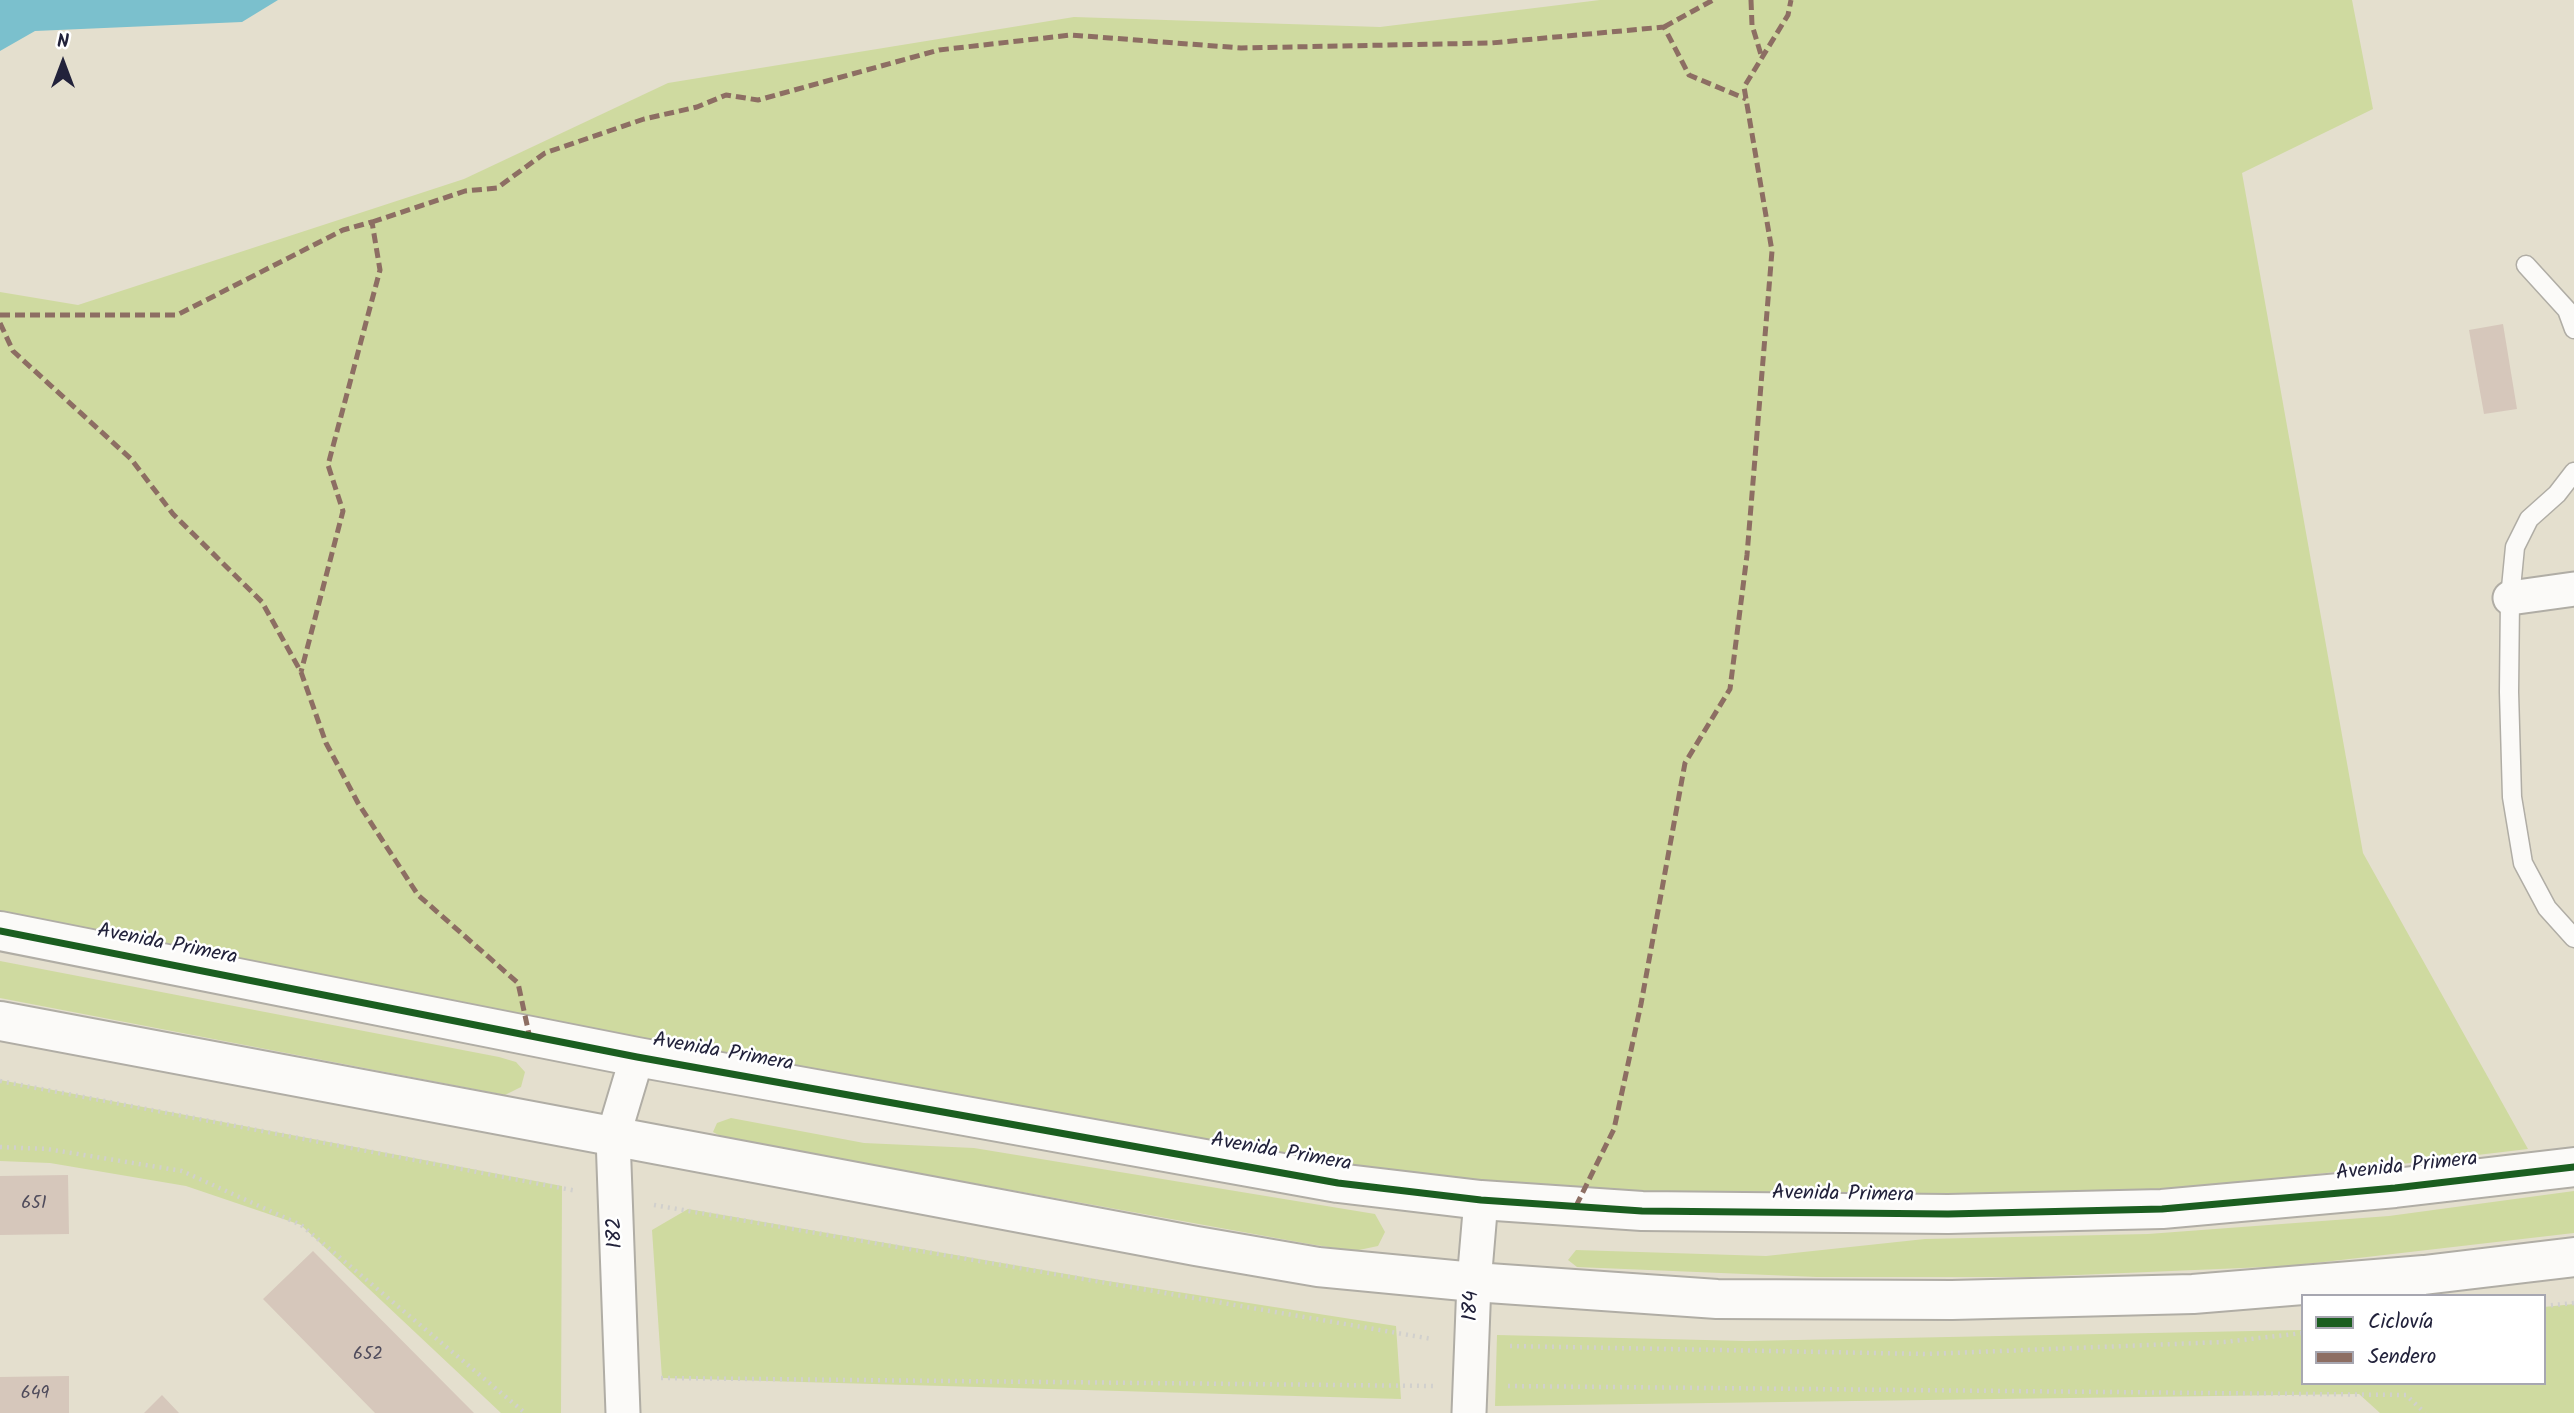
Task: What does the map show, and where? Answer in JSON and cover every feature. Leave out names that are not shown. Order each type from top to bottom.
[{"type":"street","points":[[2510,598],[2574,589]]},
{"type":"street","name":"Avenida Primera","points":[[0,931],[636,1057],[1338,1183],[1482,1200],[1642,1211],[1948,1214],[2162,1209],[2395,1188],[2574,1167]]},
{"type":"street","points":[[0,1021],[1291,1263],[1474,1282],[1717,1300],[1952,1300],[2193,1294],[2424,1275],[2574,1257]]},
{"type":"street","name":"182","points":[[623,1413],[613,1137],[636,1057]]},
{"type":"street","name":"184","points":[[1470,1400],[1474,1282],[1482,1200]]},
{"type":"lane","points":[[2526,265],[2567,310],[2574,329]]},
{"type":"lane","points":[[2574,472],[2557,494],[2529,519],[2524,528],[2515,547],[2510,598],[2512,797],[2523,863],[2547,908],[2574,938]]},
{"type":"path","points":[[0,1146],[47,1149],[182,1171],[301,1225],[525,1413]]},
{"type":"path","points":[[2546,1306],[2574,1303]]},
{"type":"path","points":[[622,1378],[1470,1400],[2406,1395],[2425,1413]]},
{"type":"green space","points":[[1600,0],[2352,0],[2373,109],[2242,173],[2363,853],[2528,1149],[2115,1198],[1470,1200],[0,917],[0,292],[78,305],[464,179],[668,83],[1074,17],[1380,27]]},
{"type":"green space","points":[[0,961],[499,1057],[516,1062],[525,1072],[521,1087],[505,1095],[0,998]]},
{"type":"green space","points":[[0,1080],[562,1186],[561,1413],[501,1413],[301,1225],[186,1186],[50,1163],[0,1161]]},
{"type":"green space","points":[[731,1118],[864,1143],[974,1148],[1375,1214],[1385,1232],[1378,1246],[1354,1251],[1309,1244],[724,1138],[713,1132],[717,1123]]},
{"type":"green space","points":[[2574,1191],[2574,1233],[2289,1266],[2030,1277],[1817,1277],[1577,1267],[1568,1260],[1576,1250],[1766,1256],[1925,1239],[2148,1234],[2389,1216]]},
{"type":"green space","points":[[688,1209],[1101,1280],[1396,1326],[1401,1399],[662,1378],[652,1230]]},
{"type":"green space","points":[[2574,1304],[2574,1413],[2380,1413],[2359,1394],[1495,1406],[1497,1335],[1746,1341],[2301,1330],[2301,1385],[2546,1385],[2546,1307]]},
{"type":"water","points":[[0,0],[278,0],[242,22],[35,31],[0,51]]},
{"type":"building","points":[[2503,324],[2517,409],[2484,414],[2469,330]]},
{"type":"building","points":[[68,1175],[69,1234],[0,1235],[0,1176]]},
{"type":"building","points":[[313,1251],[474,1413],[375,1413],[263,1299]]},
{"type":"building","points":[[69,1376],[69,1413],[0,1413],[0,1377]]},
{"type":"building","points":[[162,1395],[179,1413],[144,1413]]},
{"type":"marked path","points":[[1664,27],[1713,0]]},
{"type":"marked path","points":[[1751,0],[1752,25],[1762,58]]},
{"type":"marked path","points":[[1576,1206],[1614,1129],[1641,1004],[1685,763],[1730,689],[1747,555],[1772,251],[1744,87],[1788,15],[1791,0]]},
{"type":"marked path","points":[[372,222],[465,191],[497,188],[545,153],[644,119],[697,107],[726,95],[758,100],[939,50],[1071,35],[1241,48],[1491,43],[1664,27],[1689,75],[1746,99]]},
{"type":"marked path","points":[[0,315],[177,315],[343,230],[372,222],[380,270],[328,465],[343,511],[301,672]]},
{"type":"marked path","points":[[0,323],[13,351],[131,459],[173,514],[262,602],[301,672],[326,743],[358,803],[418,895],[518,983],[529,1034]]},
{"type":"cycle path","points":[[0,931],[637,1057],[1338,1183],[1481,1200],[1642,1211],[1948,1214],[2162,1209],[2395,1188],[2574,1167]]}]
